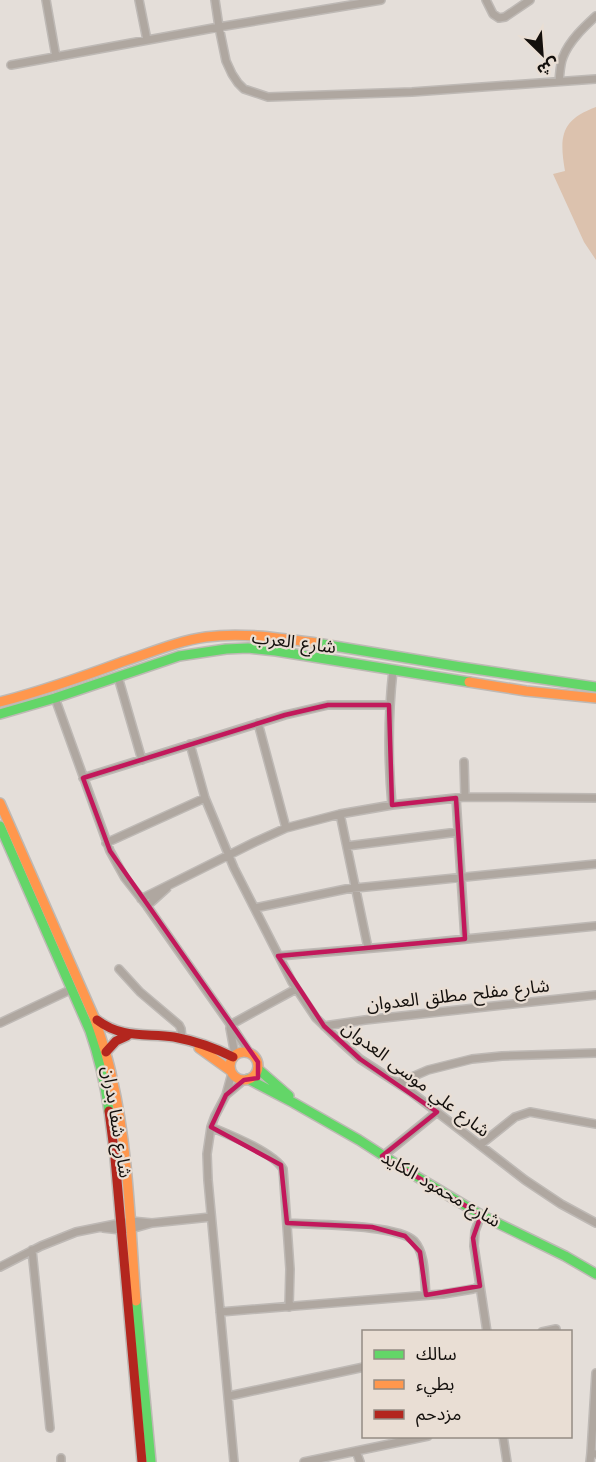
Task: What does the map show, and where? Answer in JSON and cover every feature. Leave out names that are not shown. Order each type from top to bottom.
[{"type":"main road","name":"شارع العرب","points":[[0,702],[176,644],[230,635],[286,639],[596,687]]},
{"type":"main road","name":"شارع العرب","points":[[3,715],[179,656],[237,648],[276,651],[526,691],[596,698]]},
{"type":"main road","points":[[0,696],[12,699]]},
{"type":"main road","name":"شارع شفا بدران","points":[[0,803],[102,1036],[113,1081],[122,1134],[151,1462]]},
{"type":"main road","name":"شارع شفا بدران","points":[[0,826],[93,1039],[106,1090],[115,1158],[142,1462]]},
{"type":"main road","points":[[94,1017],[110,1030],[130,1035],[169,1036],[234,1056]]},
{"type":"main road","points":[[106,1052],[116,1041],[130,1035]]},
{"type":"main road","points":[[186,1040],[232,1072],[237,1078],[246,1079],[255,1075],[258,1069],[255,1056],[249,1052],[242,1052],[234,1056],[231,1064],[232,1072]]},
{"type":"main road","name":"شارع محمود الكايد","points":[[258,1069],[294,1103]]},
{"type":"main road","name":"شارع محمود الكايد","points":[[246,1079],[359,1140],[481,1215],[594,1272]]},
{"type":"street","points":[[46,0],[56,57]]},
{"type":"street","points":[[140,0],[147,40]]},
{"type":"street","points":[[215,0],[226,60],[238,83],[244,89],[268,97],[412,92],[596,79]]},
{"type":"street","points":[[11,65],[381,0]]},
{"type":"street","points":[[486,0],[493,14],[499,18],[505,17],[530,0]]},
{"type":"street","points":[[559,81],[564,55],[596,16]]},
{"type":"street","points":[[392,806],[389,705],[393,670]]},
{"type":"street","points":[[118,676],[142,760]]},
{"type":"street","points":[[55,698],[106,843],[125,878],[249,1052]]},
{"type":"street","points":[[83,778],[285,715],[328,705],[389,705]]},
{"type":"street","points":[[258,723],[286,828]]},
{"type":"street","name":"شارع علي موسى العدوان","points":[[190,744],[205,798],[228,855],[296,989],[324,1026],[360,1059],[398,1083],[543,1193],[596,1222]]},
{"type":"street","points":[[464,762],[465,797]]},
{"type":"street","points":[[141,898],[286,828],[340,814],[465,797],[596,798]]},
{"type":"street","points":[[106,843],[205,798]]},
{"type":"street","points":[[456,798],[465,939]]},
{"type":"street","points":[[340,814],[368,948]]},
{"type":"street","points":[[347,846],[458,832]]},
{"type":"street","points":[[255,908],[346,889],[596,864]]},
{"type":"street","points":[[147,906],[174,882]]},
{"type":"street","points":[[279,956],[596,926]]},
{"type":"street","points":[[118,969],[182,1029],[186,1040]]},
{"type":"street","points":[[0,1023],[72,989]]},
{"type":"street","points":[[230,1025],[296,989]]},
{"type":"street","name":"شارع مفلح مطلق العدوان","points":[[324,1026],[596,995]]},
{"type":"street","points":[[230,1025],[234,1056]]},
{"type":"street","points":[[398,1083],[428,1070],[472,1059],[494,1056],[596,1053]]},
{"type":"street","points":[[232,1072],[226,1095],[211,1127],[207,1154],[234,1462]]},
{"type":"street","points":[[226,1095],[246,1079]]},
{"type":"street","points":[[383,1156],[437,1112]]},
{"type":"street","points":[[480,1145],[515,1117],[531,1112],[596,1124]]},
{"type":"street","points":[[211,1127],[260,1150],[281,1165],[285,1176],[290,1269],[289,1306]]},
{"type":"street","points":[[481,1215],[473,1238],[487,1330]]},
{"type":"street","points":[[0,1267],[32,1250],[76,1232],[97,1227],[212,1217]]},
{"type":"street","points":[[287,1223],[372,1227],[413,1240],[420,1252],[426,1295]]},
{"type":"street","points":[[32,1250],[50,1428]]},
{"type":"street","points":[[220,1312],[442,1294],[480,1286]]},
{"type":"street","points":[[551,1330],[556,1329]]},
{"type":"street","points":[[229,1396],[362,1367]]},
{"type":"street","points":[[590,1462],[594,1454],[596,1373]]},
{"type":"street","points":[[304,1462],[423,1438]]},
{"type":"street","points":[[503,1438],[507,1462]]},
{"type":"street","points":[[356,1452],[360,1462]]},
{"type":"highlighted area","points":[[328,705],[389,705],[392,805],[456,798],[465,939],[278,956],[324,1026],[360,1059],[437,1112],[382,1156],[481,1215],[473,1238],[480,1286],[426,1295],[420,1252],[405,1236],[372,1227],[287,1223],[281,1165],[211,1127],[226,1095],[244,1080],[258,1078],[258,1062],[110,851],[83,778],[285,715]]},
{"type":"shaded area","points":[[596,107],[596,260],[584,242],[553,174],[565,171],[562,148],[565,131],[569,124],[584,112]]},
{"type":"traffic: fast","points":[[316,643],[596,687]]},
{"type":"traffic: fast","points":[[0,714],[179,656],[226,649],[248,648],[276,651],[469,682]]},
{"type":"traffic: fast","points":[[0,826],[90,1031],[109,1111]]},
{"type":"traffic: fast","points":[[258,1069],[289,1096]]},
{"type":"traffic: fast","points":[[248,1079],[359,1140],[481,1215],[565,1256],[596,1274]]},
{"type":"traffic: fast","points":[[136,1301],[151,1462]]},
{"type":"traffic: slow","points":[[0,702],[195,639],[247,635],[316,643]]},
{"type":"traffic: slow","points":[[469,682],[526,691],[596,698]]},
{"type":"traffic: slow","points":[[0,803],[94,1017],[106,1055],[122,1133],[136,1301]]},
{"type":"traffic: slow","points":[[199,1048],[231,1071]]},
{"type":"traffic: slow","points":[[244,1052],[254,1056],[258,1066],[254,1076],[244,1080],[234,1076],[230,1066],[234,1056],[244,1052]]},
{"type":"traffic: jam","points":[[97,1020],[125,1033],[174,1037],[205,1045],[233,1057]]},
{"type":"traffic: jam","points":[[106,1052],[116,1041],[127,1036]]},
{"type":"traffic: jam","points":[[109,1111],[142,1462]]}]
